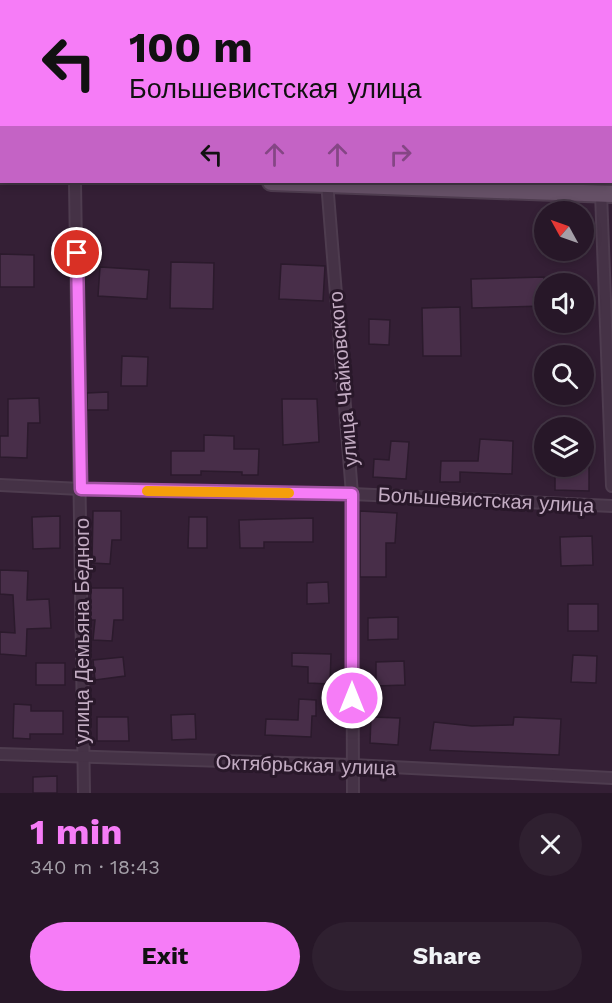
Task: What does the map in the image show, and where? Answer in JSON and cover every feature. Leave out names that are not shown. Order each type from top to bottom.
[{"type":"main road","points":[[361,183],[598,190]]},
{"type":"street","name":"улица Демьяна Бедного","points":[[75,183],[84,793]]},
{"type":"street","name":"улица Чайковского","points":[[327,183],[352,494],[353,793]]},
{"type":"street","points":[[598,190],[612,486]]},
{"type":"street","name":"Большевистская улица","points":[[0,485],[81,489],[352,494],[612,506]]},
{"type":"street","name":"Октябрьская улица","points":[[0,754],[83,759],[352,765],[612,778]]},
{"type":"building","points":[[0,254],[34,255],[34,287],[0,287]]},
{"type":"building","points":[[171,262],[214,263],[213,309],[170,308]]},
{"type":"building","points":[[281,264],[325,266],[323,301],[279,299]]},
{"type":"building","points":[[100,267],[149,270],[147,299],[98,296]]},
{"type":"building","points":[[534,277],[534,306],[472,308],[471,279]]},
{"type":"building","points":[[460,307],[461,356],[423,356],[422,308]]},
{"type":"building","points":[[369,319],[390,320],[389,345],[369,344]]},
{"type":"building","points":[[122,356],[148,357],[147,386],[121,386]]},
{"type":"building","points":[[108,392],[108,410],[87,410],[87,393]]},
{"type":"building","points":[[39,398],[40,423],[28,423],[27,458],[0,457],[0,436],[8,436],[8,399]]},
{"type":"building","points":[[282,399],[317,399],[319,442],[283,445]]},
{"type":"building","points":[[204,435],[234,436],[234,449],[259,449],[258,475],[242,475],[242,472],[201,471],[201,475],[171,475],[171,451],[204,451]]},
{"type":"building","points":[[480,439],[513,441],[512,474],[460,472],[460,482],[440,482],[441,461],[478,461]]},
{"type":"building","points":[[391,441],[409,442],[406,479],[373,477],[374,459],[389,460]]},
{"type":"building","points":[[555,477],[589,477],[589,491],[555,490]]},
{"type":"building","points":[[93,511],[121,511],[121,540],[112,540],[110,564],[92,563]]},
{"type":"building","points":[[360,511],[397,513],[395,543],[386,543],[386,577],[360,577]]},
{"type":"building","points":[[60,516],[60,548],[33,549],[32,517]]},
{"type":"building","points":[[189,517],[207,517],[207,548],[188,548]]},
{"type":"building","points":[[313,518],[313,542],[264,542],[264,548],[240,548],[239,520]]},
{"type":"building","points":[[592,536],[593,565],[561,566],[560,537]]},
{"type":"building","points":[[0,570],[28,571],[27,600],[49,599],[51,628],[27,629],[26,656],[0,654],[0,632],[15,633],[13,595],[0,594]]},
{"type":"building","points":[[328,582],[329,603],[307,604],[307,583]]},
{"type":"building","points":[[91,588],[123,588],[123,620],[114,620],[112,641],[93,640],[95,620],[90,620]]},
{"type":"building","points":[[568,604],[598,604],[598,631],[568,631]]},
{"type":"building","points":[[398,617],[398,639],[368,640],[368,618]]},
{"type":"building","points":[[292,653],[331,654],[330,684],[308,683],[308,667],[292,666]]},
{"type":"building","points":[[573,655],[597,656],[596,683],[571,682]]},
{"type":"building","points":[[123,657],[125,676],[95,680],[93,660]]},
{"type":"building","points":[[404,661],[405,685],[376,686],[376,662]]},
{"type":"building","points":[[36,663],[65,663],[65,685],[36,685]]},
{"type":"building","points":[[299,699],[316,700],[316,716],[312,716],[311,737],[265,735],[266,719],[298,720]]},
{"type":"building","points":[[14,704],[31,705],[31,711],[63,711],[63,734],[30,734],[30,739],[13,738]]},
{"type":"building","points":[[195,714],[196,739],[172,740],[171,715]]},
{"type":"building","points":[[97,717],[128,717],[129,741],[97,741]]},
{"type":"building","points":[[371,717],[400,718],[398,745],[370,743]]},
{"type":"building","points":[[514,717],[561,719],[559,755],[430,750],[434,722],[472,726],[513,725]]},
{"type":"building","points":[[57,776],[57,793],[33,793],[33,777]]},
{"type":"slow traffic","points":[[147,491],[289,493]]},
{"type":"route","points":[[77,253],[81,489],[352,494],[352,698]]}]
